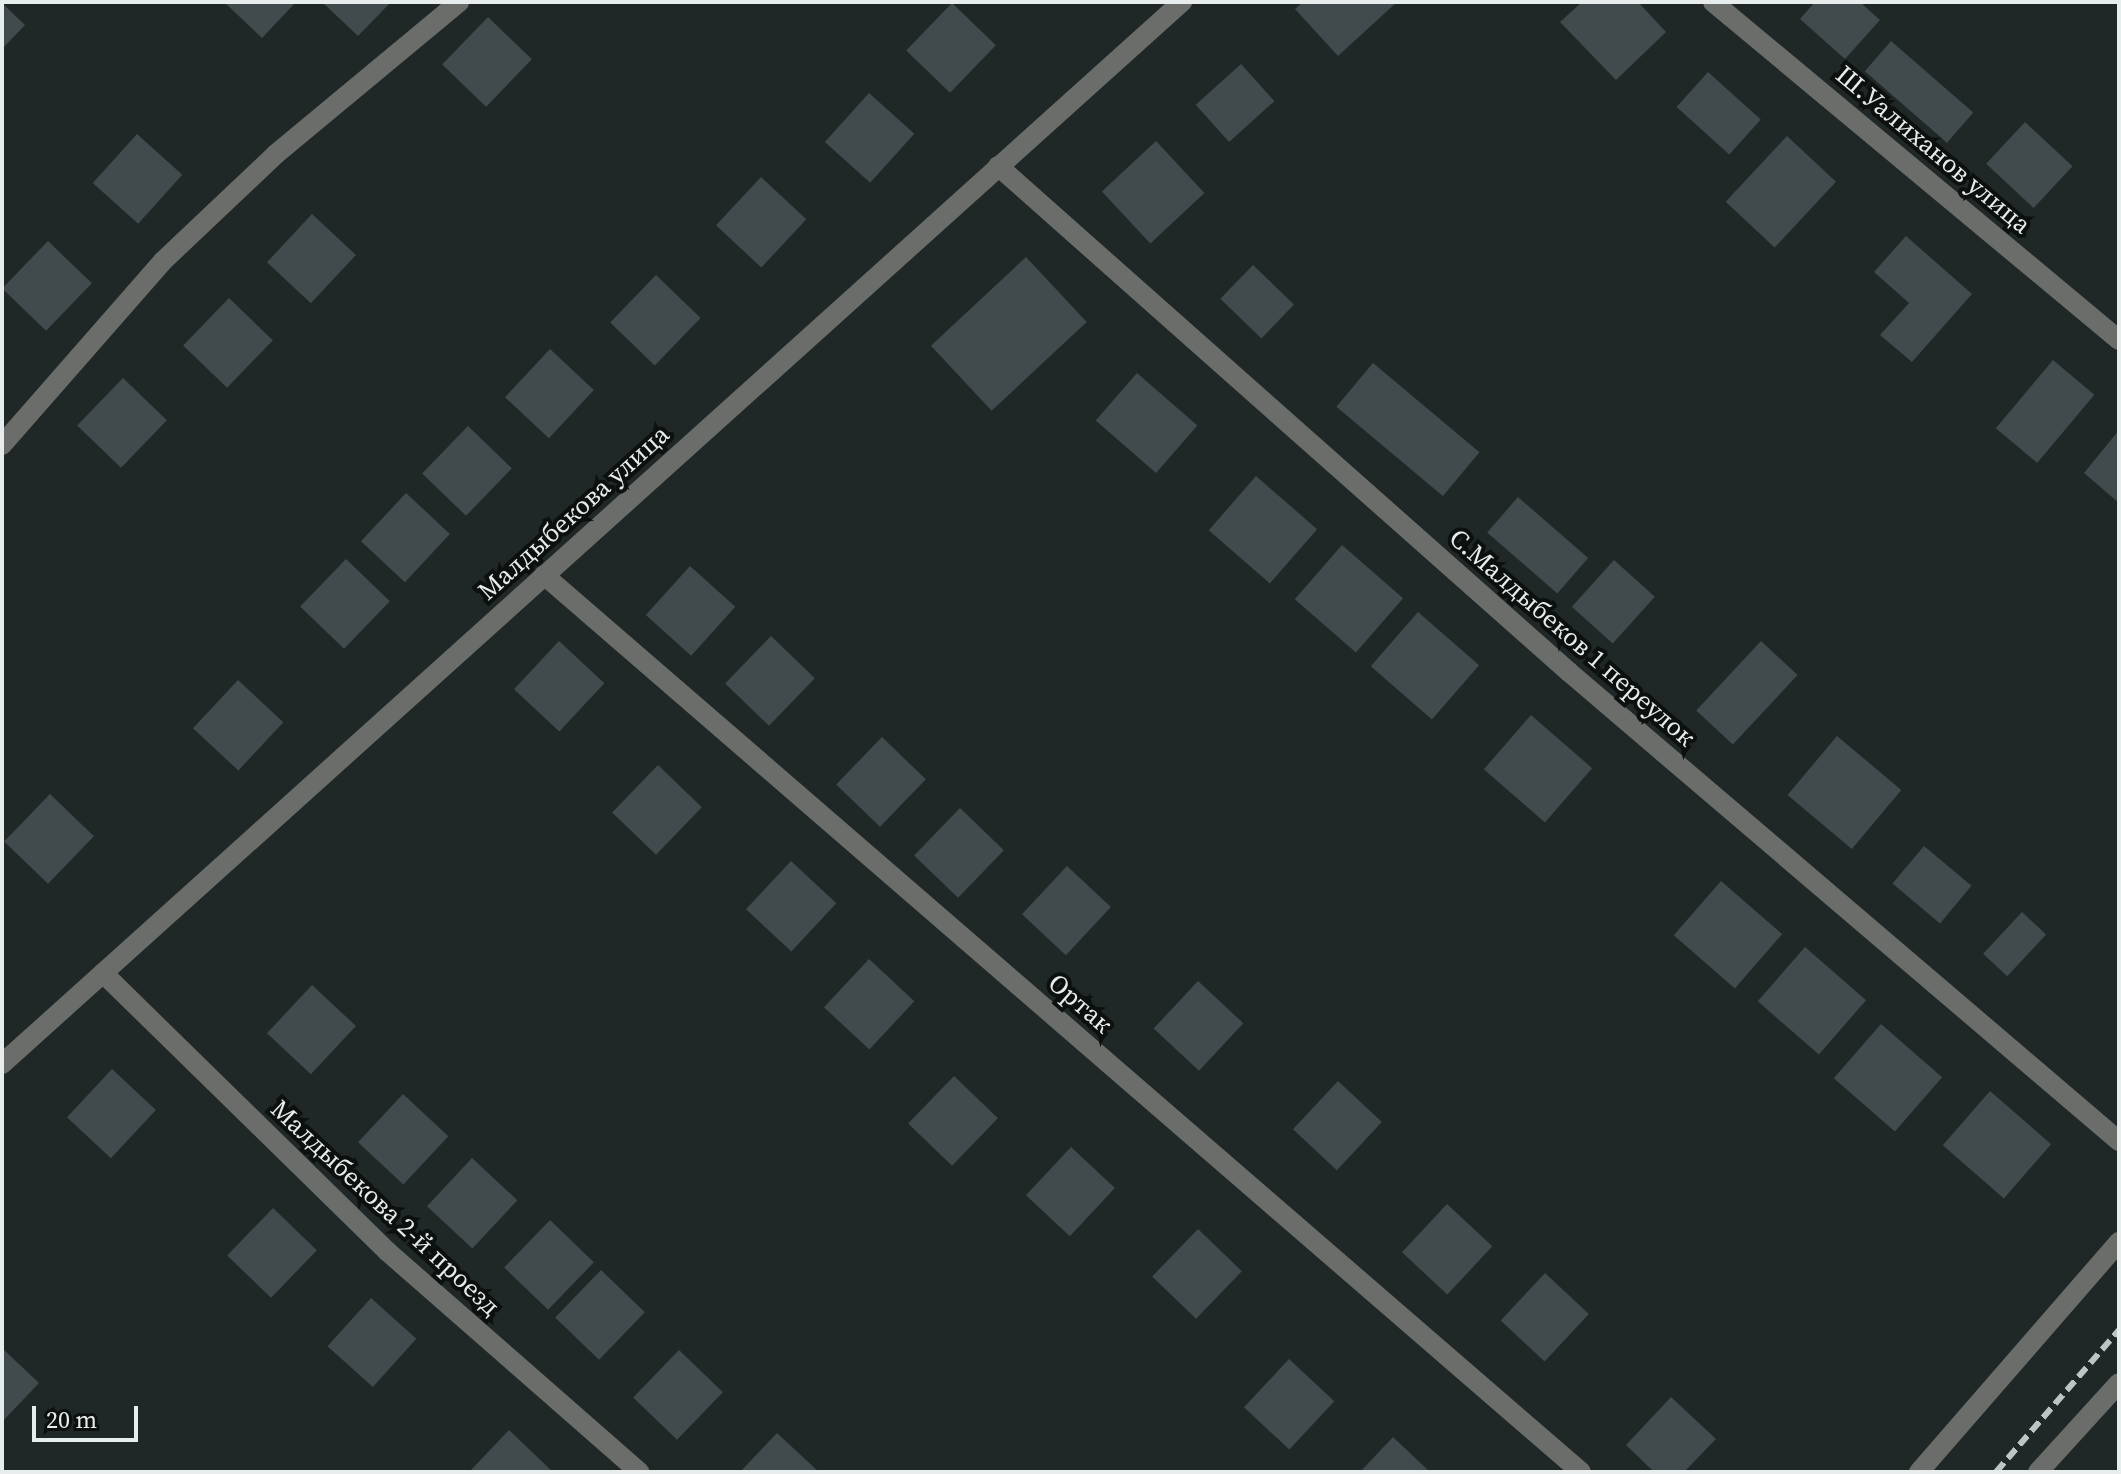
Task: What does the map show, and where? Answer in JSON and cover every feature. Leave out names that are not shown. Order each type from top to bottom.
[{"type":"street","points":[[2,445],[163,261],[276,154],[459,2]]},
{"type":"street","name":"Малдыбекова улица","points":[[2,1064],[1182,2]]},
{"type":"street","name":"Ш.Уалиханов улица","points":[[1713,2],[2119,340]]},
{"type":"street","name":"С.Малдыбеков 1 переулок","points":[[998,166],[1557,661],[2119,1141]]},
{"type":"street","name":"Ортак","points":[[544,575],[1581,1472]]},
{"type":"street","name":"Малдыбекова 2-й проезд","points":[[103,973],[388,1252],[639,1472]]},
{"type":"street","points":[[1919,1472],[2119,1242]]},
{"type":"street","points":[[2038,1472],[2119,1383]]},
{"type":"building","points":[[224,2],[296,2],[262,38]]},
{"type":"building","points":[[322,2],[391,2],[358,36]]},
{"type":"building","points":[[1303,2],[1397,2],[1338,56],[1295,9]]},
{"type":"building","points":[[1582,2],[1638,2],[1666,32],[1616,80],[1560,22]]},
{"type":"building","points":[[1815,2],[1860,2],[1880,20],[1845,59],[1800,19]]},
{"type":"building","points":[[2,3],[25,25],[2,49]]},
{"type":"building","points":[[952,3],[996,45],[950,93],[906,50]]},
{"type":"building","points":[[488,17],[532,59],[486,107],[442,64]]},
{"type":"building","points":[[1891,41],[1973,113],[1947,143],[1865,71]]},
{"type":"building","points":[[1241,64],[1274,101],[1229,142],[1196,105]]},
{"type":"building","points":[[1708,72],[1761,120],[1729,154],[1677,107]]},
{"type":"building","points":[[869,93],[914,134],[870,183],[825,142]]},
{"type":"building","points":[[2025,122],[2073,166],[2034,208],[1986,164]]},
{"type":"building","points":[[137,134],[182,175],[138,224],[93,183]]},
{"type":"building","points":[[1787,136],[1836,182],[1775,248],[1726,202]]},
{"type":"building","points":[[1156,141],[1204,193],[1150,243],[1102,191]]},
{"type":"building","points":[[761,177],[806,219],[761,268],[716,225]]},
{"type":"building","points":[[312,214],[356,255],[311,303],[267,262]]},
{"type":"building","points":[[1906,236],[1972,294],[1912,362],[1880,335],[1909,303],[1874,272]]},
{"type":"building","points":[[48,241],[92,283],[46,331],[2,288]]},
{"type":"building","points":[[1026,257],[1087,322],[992,411],[931,346]]},
{"type":"building","points":[[1253,265],[1294,305],[1261,338],[1220,299]]},
{"type":"building","points":[[656,275],[701,318],[655,366],[610,322]]},
{"type":"building","points":[[229,298],[273,340],[227,388],[183,345]]},
{"type":"building","points":[[550,349],[594,390],[549,438],[505,397]]},
{"type":"building","points":[[2053,360],[2094,395],[2037,463],[1996,428]]},
{"type":"building","points":[[1373,363],[1479,452],[1443,496],[1336,407]]},
{"type":"building","points":[[1137,373],[1197,425],[1156,473],[1096,421]]},
{"type":"building","points":[[123,378],[167,420],[121,468],[77,425]]},
{"type":"building","points":[[468,426],[512,468],[466,516],[422,473]]},
{"type":"building","points":[[2119,430],[2119,503],[2084,473]]},
{"type":"building","points":[[1256,476],[1317,529],[1270,583],[1209,530]]},
{"type":"building","points":[[406,493],[450,534],[405,582],[361,541]]},
{"type":"building","points":[[1518,497],[1588,558],[1557,593],[1487,532]]},
{"type":"building","points":[[1342,545],[1403,598],[1356,652],[1295,599]]},
{"type":"building","points":[[346,559],[390,601],[344,649],[300,606]]},
{"type":"building","points":[[1614,560],[1655,597],[1613,644],[1572,607]]},
{"type":"building","points":[[690,566],[735,607],[691,656],[646,615]]},
{"type":"building","points":[[1418,612],[1479,665],[1432,719],[1371,666]]},
{"type":"building","points":[[771,636],[815,678],[769,726],[725,683]]},
{"type":"building","points":[[559,641],[604,683],[559,732],[514,689]]},
{"type":"building","points":[[1761,641],[1798,675],[1733,745],[1696,710]]},
{"type":"building","points":[[238,680],[283,722],[238,771],[193,728]]},
{"type":"building","points":[[1531,715],[1592,768],[1545,822],[1484,769]]},
{"type":"building","points":[[1837,736],[1901,790],[1852,849],[1788,795]]},
{"type":"building","points":[[882,737],[926,779],[880,827],[836,784]]},
{"type":"building","points":[[658,765],[702,807],[656,855],[612,812]]},
{"type":"building","points":[[50,794],[94,836],[48,884],[4,841]]},
{"type":"building","points":[[960,808],[1004,850],[958,898],[914,855]]},
{"type":"building","points":[[1924,846],[1971,886],[1940,923],[1893,884]]},
{"type":"building","points":[[791,861],[836,903],[791,952],[746,909]]},
{"type":"building","points":[[1067,866],[1111,907],[1066,955],[1022,914]]},
{"type":"building","points":[[1721,881],[1782,934],[1735,988],[1674,935]]},
{"type":"building","points":[[2022,912],[2046,935],[2007,976],[1983,954]]},
{"type":"building","points":[[1805,947],[1866,1000],[1819,1054],[1758,1001]]},
{"type":"building","points":[[869,959],[914,1001],[869,1050],[824,1007]]},
{"type":"building","points":[[1198,981],[1243,1023],[1199,1071],[1154,1029]]},
{"type":"building","points":[[312,985],[356,1026],[311,1074],[267,1033]]},
{"type":"building","points":[[1881,1024],[1942,1077],[1895,1131],[1834,1078]]},
{"type":"building","points":[[112,1069],[156,1110],[111,1158],[67,1117]]},
{"type":"building","points":[[954,1076],[998,1118],[952,1166],[908,1123]]},
{"type":"building","points":[[1338,1081],[1382,1122],[1337,1170],[1293,1129]]},
{"type":"building","points":[[1990,1091],[2051,1144],[2004,1198],[1943,1145]]},
{"type":"building","points":[[403,1094],[448,1136],[403,1185],[358,1142]]},
{"type":"building","points":[[1071,1147],[1115,1188],[1070,1236],[1026,1195]]},
{"type":"building","points":[[472,1158],[517,1200],[472,1249],[427,1206]]},
{"type":"building","points":[[1447,1204],[1492,1246],[1447,1295],[1402,1252]]},
{"type":"building","points":[[273,1208],[317,1250],[271,1298],[227,1255]]},
{"type":"building","points":[[550,1220],[594,1262],[548,1310],[504,1267]]},
{"type":"building","points":[[1198,1229],[1242,1271],[1196,1319],[1152,1276]]},
{"type":"building","points":[[601,1270],[645,1312],[599,1360],[555,1317]]},
{"type":"building","points":[[1545,1273],[1589,1314],[1545,1361],[1501,1321]]},
{"type":"building","points":[[371,1298],[416,1339],[373,1387],[328,1346]]},
{"type":"building","points":[[2,1348],[39,1383],[2,1422]]},
{"type":"building","points":[[679,1350],[723,1392],[677,1440],[633,1397]]},
{"type":"building","points":[[1289,1359],[1334,1401],[1289,1450],[1244,1407]]},
{"type":"building","points":[[1671,1397],[1716,1439],[1684,1472],[1654,1472],[1626,1445]]},
{"type":"building","points":[[509,1430],[553,1472],[469,1472]]},
{"type":"building","points":[[777,1433],[819,1472],[740,1472]]},
{"type":"building","points":[[1393,1437],[1430,1472],[1360,1472]]},
{"type":"railway","points":[[1996,1472],[2119,1330]]}]
